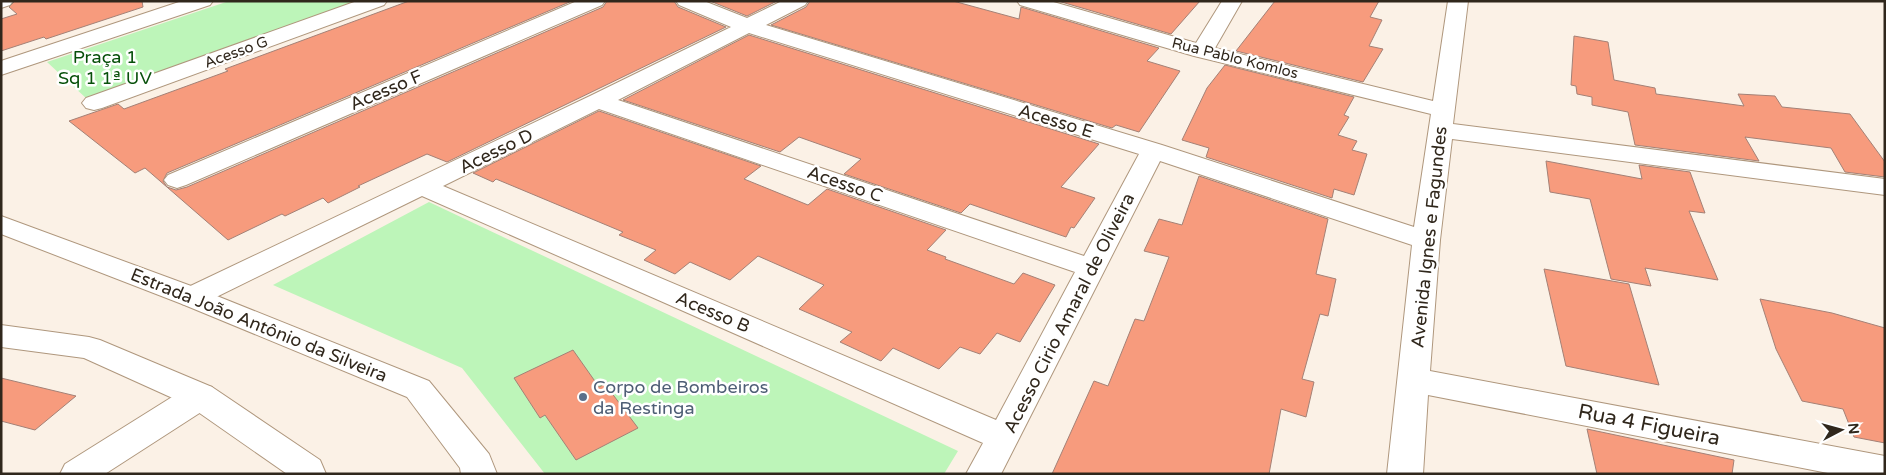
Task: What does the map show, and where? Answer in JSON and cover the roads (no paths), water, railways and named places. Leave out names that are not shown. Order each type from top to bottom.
[{"type":"street","points":[[1,68],[203,1]]},
{"type":"street","name":"Acesso G","points":[[94,103],[377,1]]},
{"type":"street","name":"Acesso F","points":[[177,180],[595,1]]},
{"type":"street","name":"Acesso E","points":[[686,1],[750,27],[1153,150],[1426,240]]},
{"type":"street","name":"Acesso D","points":[[192,297],[423,187],[750,27],[798,1]]},
{"type":"street","name":"Rua Pablo Komlos","points":[[1027,1],[1442,120],[1885,187]]},
{"type":"street","points":[[1202,51],[1232,1]]},
{"type":"street","name":"Avenida Ignes e Fagundes","points":[[1405,474],[1426,240],[1458,1]]},
{"type":"street","name":"Acesso C","points":[[598,101],[1092,268]]},
{"type":"street","name":"Acesso Cirio Amaral de Oliveira","points":[[983,474],[1004,438],[1153,150]]},
{"type":"street","name":"Acesso B","points":[[423,187],[1004,438]]},
{"type":"street","name":"Estrada João Antônio da Silveira","points":[[1,224],[192,297],[418,389],[477,464],[479,474]]},
{"type":"street","points":[[1,336],[89,348],[200,396],[308,470],[309,474]]},
{"type":"street","name":"Rua 4 Figueira","points":[[1414,380],[1885,470]]},
{"type":"street","points":[[77,474],[200,396]]},
{"type":"place","name":"Corpo de Bombeiros da Restinga","points":[[583,397]]},
{"type":"park label","name":"Praça 1 Sq 1 1ª UV","points":[[105,67]]}]
